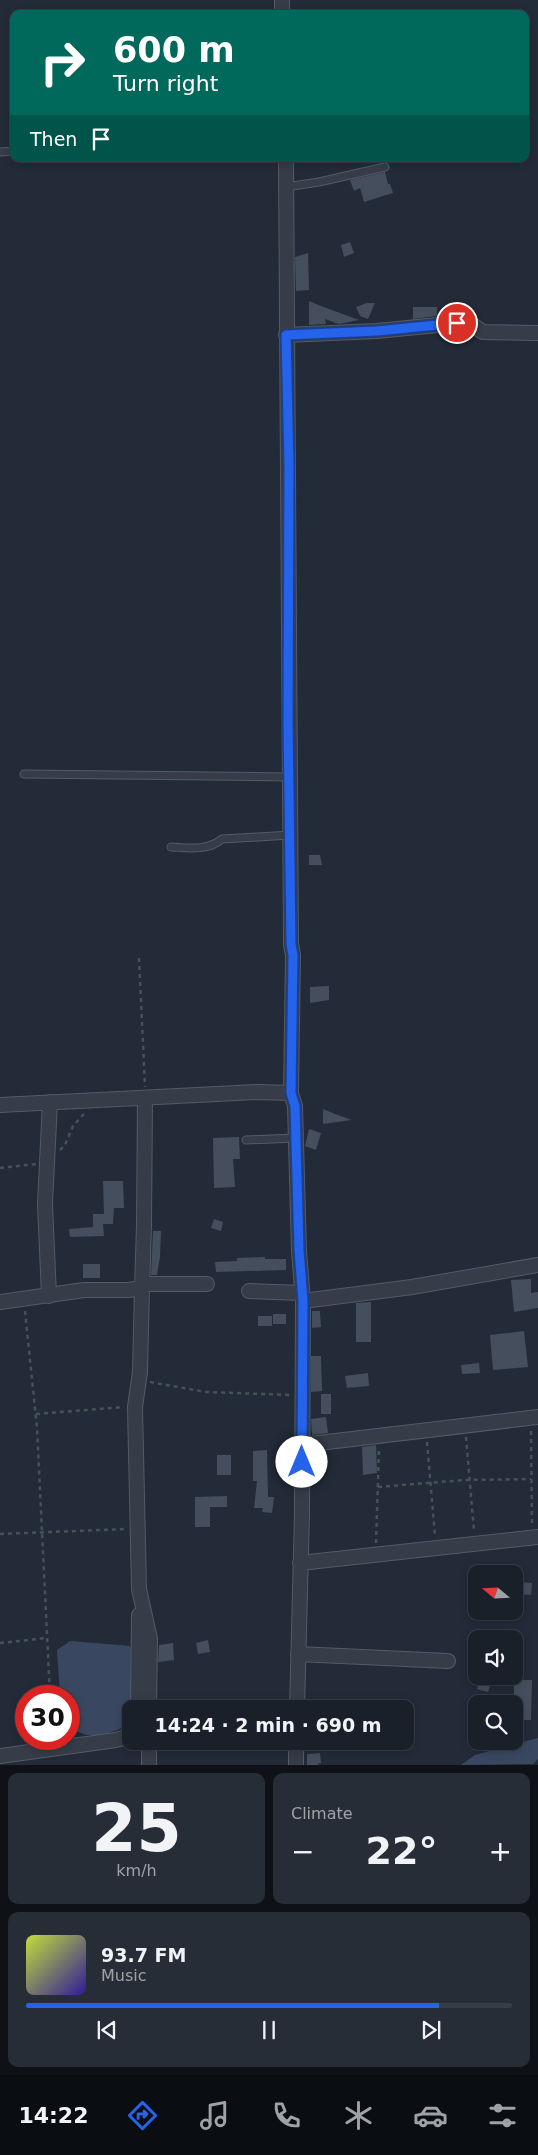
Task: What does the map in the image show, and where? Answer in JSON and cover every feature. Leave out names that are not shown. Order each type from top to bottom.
[{"type":"street","points":[[286,162],[286,335],[289,465],[288,720],[291,944],[293,955],[291,1093],[295,1106],[303,1297],[297,1700]]},
{"type":"street","points":[[286,335],[377,331],[468,322],[483,332],[538,333]]},
{"type":"street","points":[[0,1104],[258,1092],[291,1093]]},
{"type":"street","points":[[138,1700],[139,1589],[135,1402],[139,1380],[144,1225],[145,1098]]},
{"type":"street","points":[[49,1296],[45,1204],[50,1102]]},
{"type":"street","points":[[249,1291],[303,1297],[412,1287],[538,1265]]},
{"type":"street","points":[[0,1302],[84,1290],[128,1290],[142,1286],[207,1284]]},
{"type":"street","points":[[302,1445],[534,1417]]},
{"type":"street","points":[[300,1563],[535,1537]]},
{"type":"street","points":[[139,1589],[150,1639],[149,1700]]},
{"type":"street","points":[[298,1654],[448,1661]]},
{"type":"street","points":[[0,1756],[122,1738]]},
{"type":"street","points":[[149,1750],[149,1765]]},
{"type":"street","points":[[296,1750],[296,1765]]},
{"type":"lane","points":[[286,187],[319,182],[385,167]]},
{"type":"lane","points":[[24,774],[290,777]]},
{"type":"lane","points":[[170,847],[200,848],[218,843],[222,839],[291,835]]},
{"type":"lane","points":[[246,1140],[296,1138]]},
{"type":"path","points":[[139,958],[145,1098]]},
{"type":"path","points":[[24,1299],[36,1414],[49,1685]]},
{"type":"path","points":[[139,1380],[206,1392],[303,1395]]},
{"type":"path","points":[[36,1414],[118,1408],[135,1402]]},
{"type":"path","points":[[534,1417],[531,1479],[535,1537]]},
{"type":"path","points":[[465,1426],[475,1543]]},
{"type":"path","points":[[426,1430],[436,1547]]},
{"type":"path","points":[[375,1554],[380,1436]]},
{"type":"path","points":[[378,1487],[471,1479],[531,1479]]},
{"type":"path","points":[[0,1534],[138,1528]]},
{"type":"path","points":[[0,1644],[47,1638]]},
{"type":"water","points":[[70,1641],[130,1646],[133,1657],[132,1700],[122,1700],[122,1728],[105,1734],[93,1735],[80,1733],[80,1685],[59,1685],[57,1650]]},
{"type":"water","points":[[538,1738],[538,1759],[533,1764],[461,1765],[475,1755],[494,1750],[523,1750],[523,1742]]},
{"type":"building","points":[[385,172],[393,193],[364,202],[360,188],[354,191],[350,180]]},
{"type":"building","points":[[350,242],[354,253],[344,257],[341,245]]},
{"type":"building","points":[[308,253],[309,290],[296,291],[295,257]]},
{"type":"building","points":[[309,301],[359,320],[339,324],[325,319],[326,324],[309,325]]},
{"type":"building","points":[[367,303],[375,303],[368,319],[360,316],[356,307]]},
{"type":"building","points":[[413,307],[437,307],[437,316],[413,319]]},
{"type":"building","points":[[309,855],[320,855],[322,865],[309,865]]},
{"type":"building","points":[[329,986],[329,1000],[310,1003],[310,987]]},
{"type":"building","points":[[323,1109],[335,1114],[352,1120],[323,1124]]},
{"type":"building","points":[[309,1129],[321,1133],[316,1150],[305,1146]]},
{"type":"building","points":[[239,1137],[240,1159],[233,1159],[235,1187],[214,1188],[213,1138]]},
{"type":"building","points":[[103,1181],[123,1181],[124,1208],[114,1208],[113,1224],[103,1224],[104,1236],[70,1237],[69,1229],[93,1227],[93,1214],[104,1214]]},
{"type":"building","points":[[214,1219],[223,1222],[221,1231],[211,1228]]},
{"type":"building","points":[[153,1231],[161,1231],[157,1275],[151,1275]]},
{"type":"building","points":[[265,1257],[265,1259],[286,1259],[286,1270],[216,1272],[215,1262],[237,1261],[237,1258]]},
{"type":"building","points":[[83,1264],[100,1264],[100,1278],[83,1278]]},
{"type":"building","points":[[531,1279],[531,1293],[538,1292],[538,1308],[514,1312],[511,1280]]},
{"type":"building","points":[[371,1302],[371,1342],[356,1342],[356,1303]]},
{"type":"building","points":[[312,1311],[320,1311],[321,1327],[312,1328]]},
{"type":"building","points":[[273,1314],[286,1314],[286,1324],[273,1324]]},
{"type":"building","points":[[258,1316],[272,1316],[272,1326],[258,1326]]},
{"type":"building","points":[[524,1331],[528,1367],[493,1370],[490,1335]]},
{"type":"building","points":[[311,1356],[321,1356],[322,1391],[311,1392]]},
{"type":"building","points":[[479,1363],[480,1373],[462,1374],[461,1365]]},
{"type":"building","points":[[368,1373],[369,1386],[347,1388],[345,1376]]},
{"type":"building","points":[[321,1394],[331,1394],[331,1414],[321,1414]]},
{"type":"building","points":[[326,1417],[328,1433],[312,1435],[311,1419]]},
{"type":"building","points":[[376,1445],[377,1473],[363,1475],[362,1447]]},
{"type":"building","points":[[267,1450],[268,1497],[274,1497],[272,1513],[262,1512],[263,1508],[254,1508],[257,1481],[253,1481],[253,1451]]},
{"type":"building","points":[[217,1455],[231,1455],[231,1475],[217,1475]]},
{"type":"building","points":[[227,1496],[227,1507],[210,1507],[210,1527],[195,1527],[195,1497]]},
{"type":"building","points":[[523,1582],[532,1583],[531,1595],[523,1594]]},
{"type":"building","points":[[208,1640],[210,1652],[198,1654],[196,1643]]},
{"type":"building","points":[[173,1643],[174,1660],[158,1662],[159,1645]]},
{"type":"building","points":[[523,1680],[532,1680],[531,1720],[523,1720],[523,1695],[514,1695],[514,1685],[523,1685]]},
{"type":"building","points":[[478,1685],[490,1685],[488,1692],[477,1689]]},
{"type":"building","points":[[158,1750],[188,1750],[188,1751]]},
{"type":"building","points":[[320,1753],[321,1763],[318,1763],[319,1765],[307,1765],[307,1754]]},
{"type":"route","points":[[302,1462],[303,1301],[299,1250],[295,1106],[291,1093],[293,955],[291,944],[288,720],[289,465],[286,335],[377,331],[457,323]]}]
